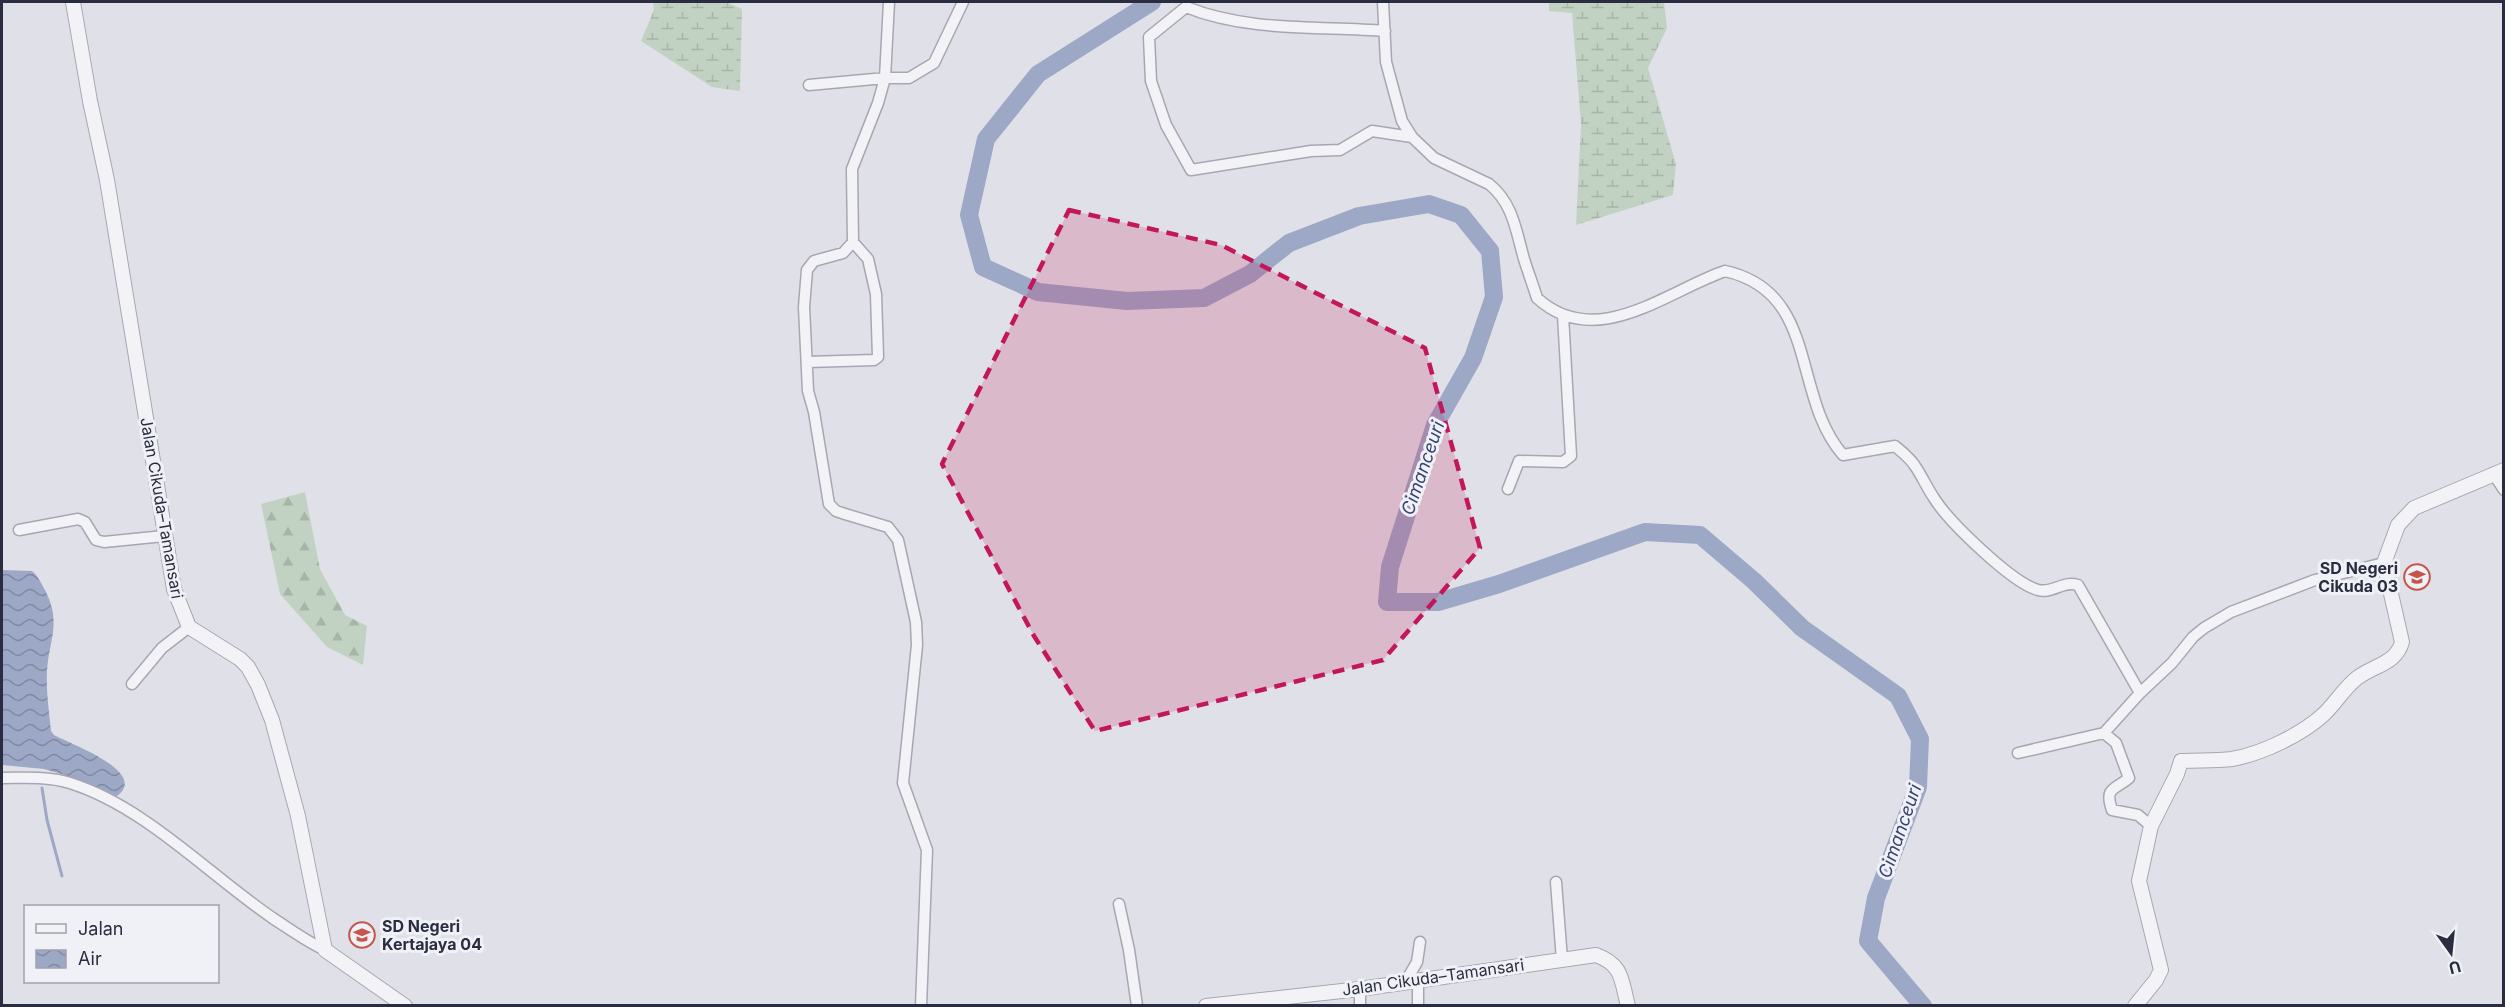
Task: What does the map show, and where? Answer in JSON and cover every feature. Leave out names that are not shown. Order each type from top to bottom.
[{"type":"street","name":"Jalan Cikuda–Tamansari","points":[[73,2],[90,101],[107,180],[164,536],[174,589],[189,627]]},
{"type":"street","points":[[808,362],[874,360],[878,357],[876,294],[868,259],[854,242],[852,169],[878,103],[885,78],[889,2]]},
{"type":"street","points":[[809,85],[909,78],[934,63],[963,2]]},
{"type":"street","points":[[1383,2],[1386,62],[1402,121],[1412,137],[1434,158],[1490,184],[1497,190],[1513,217],[1537,298],[1546,307],[1563,315],[1588,320],[1624,315],[1725,271],[1737,274],[1768,291],[1778,300],[1791,321],[1815,408],[1830,441],[1843,455],[1895,446],[1914,465],[1934,499],[1948,516],[1996,563],[2039,591],[2053,590],[2073,583],[2078,585],[2140,693]]},
{"type":"street","points":[[1385,31],[1338,27],[1292,28],[1208,16],[1186,7],[1149,38],[1151,81],[1166,125],[1191,170],[1311,151],[1340,150],[1372,131],[1412,137]]},
{"type":"street","points":[[854,242],[843,253],[814,261],[807,270],[804,307],[808,391],[814,412],[830,504],[836,511],[888,527],[898,540],[916,622],[918,645],[903,783],[927,850],[921,1005]]},
{"type":"street","points":[[1509,489],[1519,461],[1563,462],[1571,456],[1563,315]]},
{"type":"street","points":[[2135,1005],[2156,980],[2161,970],[2139,881],[2151,826],[2177,774],[2181,761],[2230,759],[2244,756],[2293,737],[2322,716],[2357,678],[2394,658],[2402,642],[2384,563],[2398,525],[2408,513],[2498,471],[2504,490]]},
{"type":"street","points":[[19,531],[78,519],[85,522],[96,540],[104,542],[164,536]]},
{"type":"street","points":[[2018,753],[2104,733],[2140,693],[2172,663],[2193,637],[2231,612],[2315,580],[2384,563]]},
{"type":"street","points":[[132,684],[162,648],[189,627],[240,659],[248,667],[272,720],[298,816],[325,950]]},
{"type":"street","points":[[2104,733],[2116,743],[2129,778],[2112,788],[2108,798],[2112,810],[2138,815],[2151,826]]},
{"type":"street","points":[[2,778],[58,780],[105,796],[176,845],[244,898],[405,1005]]},
{"type":"street","points":[[1556,882],[1562,960]]},
{"type":"street","points":[[1119,904],[1137,1005]]},
{"type":"street","points":[[1418,1005],[1412,980],[1420,942]]},
{"type":"street","name":"Jalan Cikuda–Tamansari","points":[[1206,1005],[1360,988],[1596,955],[1611,961],[1618,969],[1628,1005]]},
{"type":"street","points":[[1360,988],[1360,1005]]},
{"type":"highlighted area","points":[[1069,210],[1221,245],[1425,348],[1480,548],[1383,660],[1095,731],[1034,636],[942,464]]},
{"type":"green space","points":[[653,2],[726,2],[742,9],[740,91],[712,87],[641,41],[654,10]]},
{"type":"green space","points":[[1549,2],[1664,2],[1667,28],[1648,68],[1676,164],[1673,195],[1576,225],[1581,124],[1572,13],[1549,11]]},
{"type":"green space","points":[[305,492],[320,569],[345,615],[367,626],[363,665],[327,647],[280,594],[261,504]]},
{"type":"water","points":[[2,570],[32,571],[50,602],[54,622],[47,678],[51,731],[54,735],[89,751],[115,768],[123,777],[124,787],[117,796],[109,795],[65,775],[44,769],[2,765]]},
{"type":"waterway","name":"Cimanceuri","points":[[1152,2],[1038,74],[986,139],[969,215],[983,267],[1038,292],[1127,301],[1204,298],[1250,274],[1289,243],[1359,216],[1429,204],[1461,215],[1490,251],[1494,297],[1473,358],[1435,425],[1390,567],[1387,602],[1438,602],[1499,584],[1645,532],[1700,535],[1754,581],[1802,628],[1898,696],[1920,739],[1918,787],[1876,898],[1868,941],[1923,1006]]},
{"type":"waterway","points":[[42,788],[47,820],[62,876]]},
{"type":"place","name":"SD Negeri Cikuda 03","points":[[2417,577]]},
{"type":"place","name":"SD Negeri Kertajaya 04","points":[[362,935]]}]
